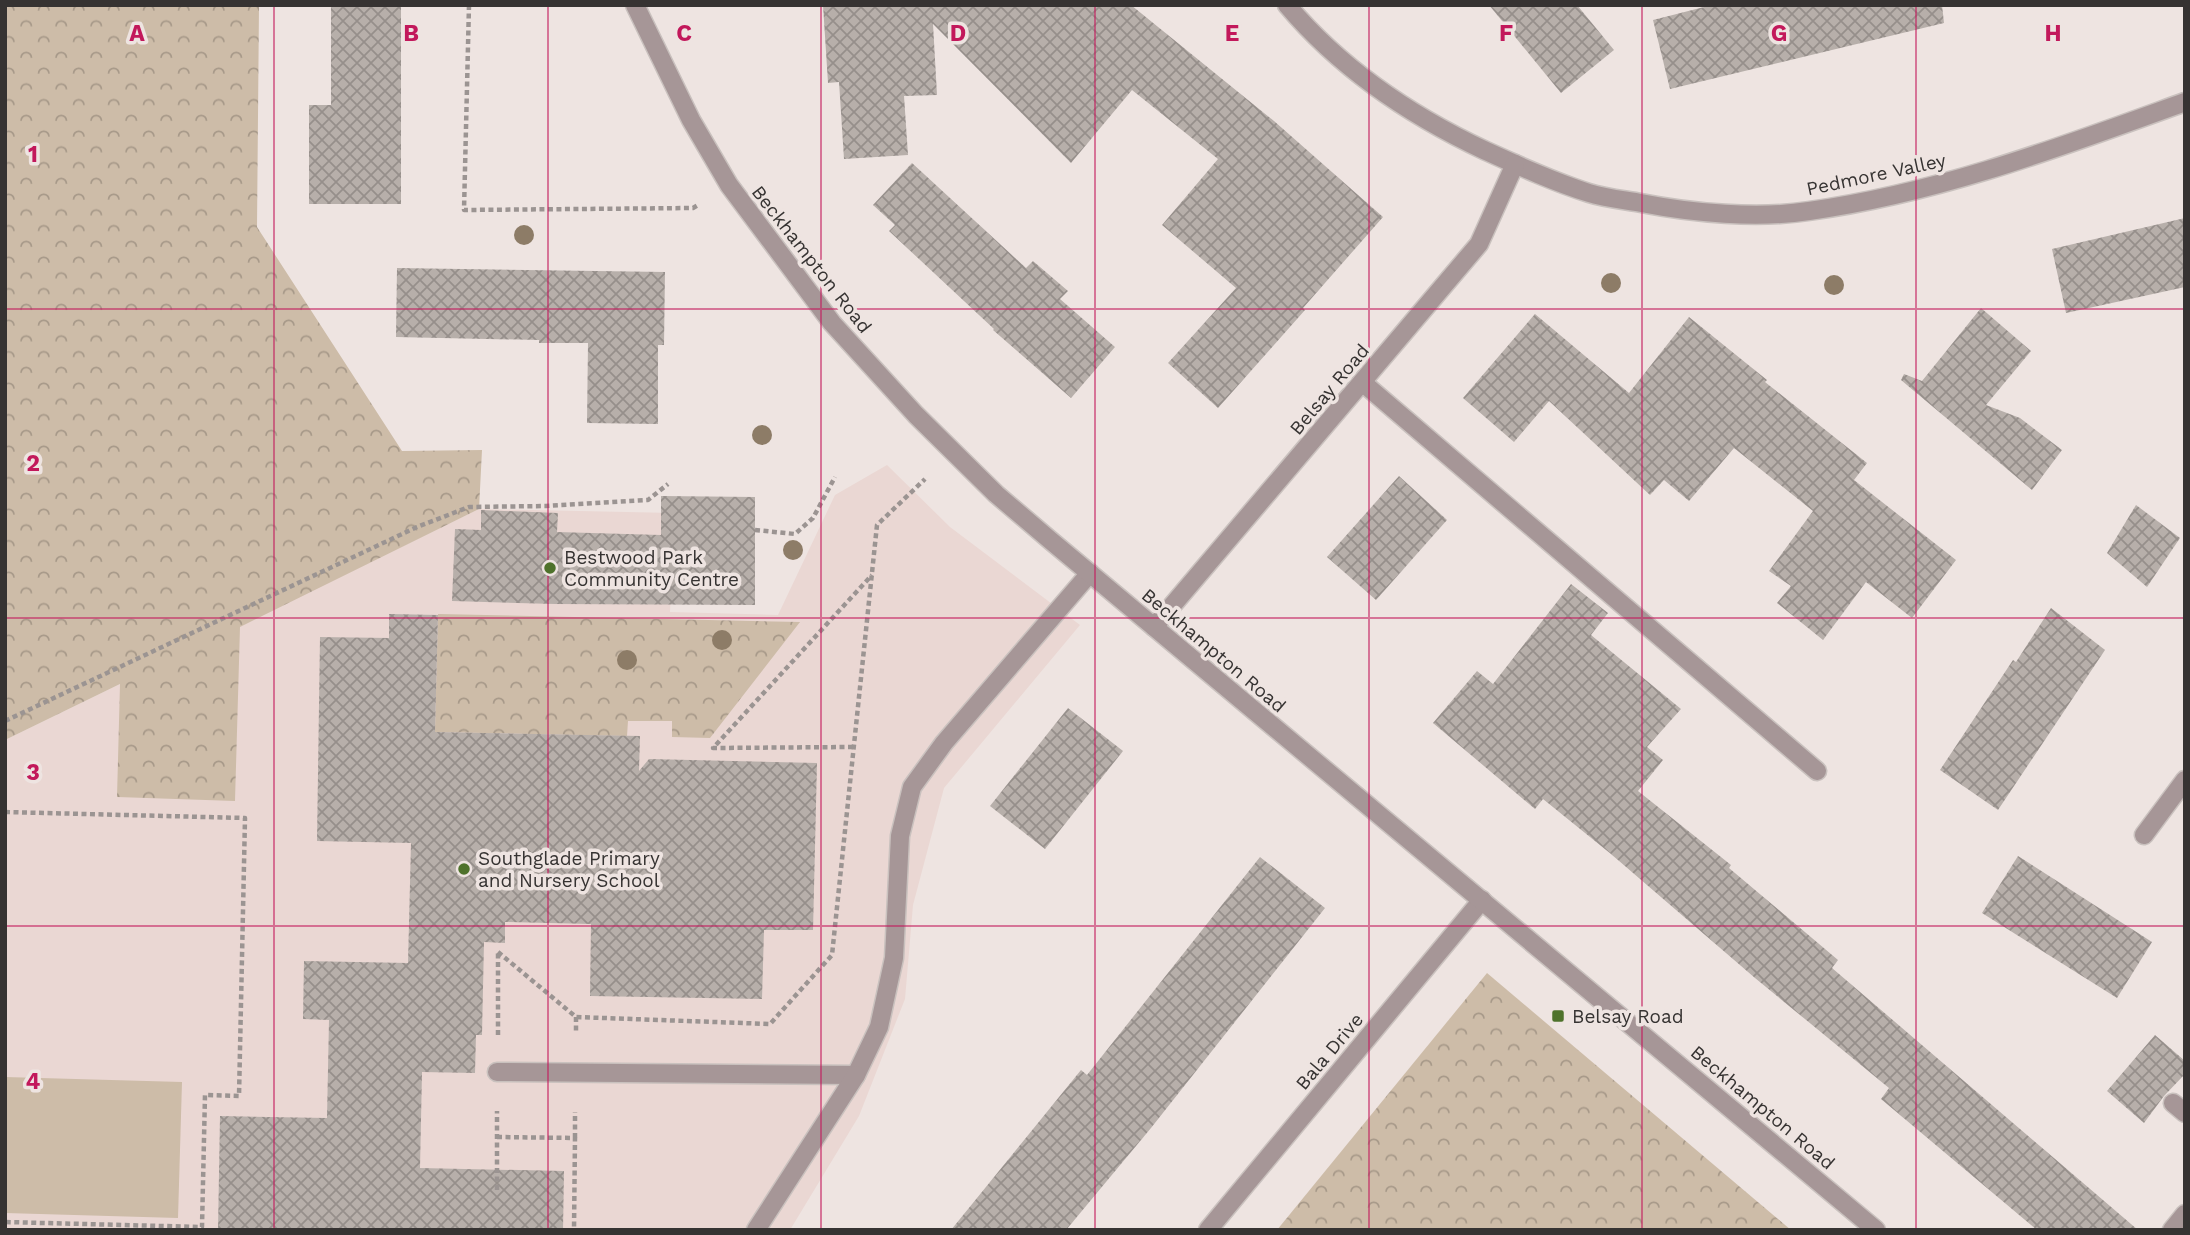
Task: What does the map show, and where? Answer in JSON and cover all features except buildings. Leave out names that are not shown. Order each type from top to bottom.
[{"type":"street","name":"Beckhampton Road","points":[[635,5],[691,120],[729,186],[832,323],[906,405],[996,494],[1876,1230]]},
{"type":"street","name":"Pedmore Valley","points":[[1287,5],[1312,35],[1386,95],[1456,137],[1515,164],[1590,193],[1665,208],[1725,214],[1807,212],[1897,195],[2043,153],[2185,102]]},
{"type":"street","name":"Belsay Road","points":[[1154,627],[1479,244],[1515,164]]},
{"type":"street","points":[[1362,382],[1818,771]]},
{"type":"street","points":[[756,1230],[856,1075],[879,1027],[894,958],[900,836],[912,787],[944,743],[1090,573]]},
{"type":"street","points":[[2144,835],[2185,780]]},
{"type":"street","name":"Bala Drive","points":[[1208,1230],[1482,900]]},
{"type":"street","points":[[498,1072],[856,1075]]},
{"type":"street","points":[[2172,1230],[2185,1214]]},
{"type":"path","points":[[469,5],[464,210],[693,208],[729,186]]},
{"type":"path","points":[[755,530],[795,534],[813,518],[835,477]]},
{"type":"path","points":[[498,952],[576,1017],[770,1024],[832,954],[877,524],[925,479]]},
{"type":"path","points":[[5,721],[417,527],[469,507],[648,500],[668,484]]},
{"type":"path","points":[[853,747],[713,748],[872,574]]},
{"type":"path","points":[[5,812],[245,818],[239,1096],[205,1095],[202,1227],[151,1228],[5,1222]]},
{"type":"path","points":[[496,1137],[575,1138],[574,1230]]},
{"type":"shaded area","name":"Southglade Primary and Nursery School","points":[[887,465],[950,527],[1080,625],[944,788],[913,905],[905,999],[859,1116],[790,1230],[5,1230],[5,740],[479,509],[674,513],[670,612],[778,615],[835,495]]},
{"type":"green space","points":[[5,5],[259,5],[257,227],[402,451],[482,450],[479,509],[240,627],[235,801],[117,797],[120,684],[5,740]]},
{"type":"green space","points":[[438,614],[800,622],[710,738],[672,737],[672,721],[628,721],[627,736],[435,732]]},
{"type":"green space","points":[[1487,973],[1791,1230],[1277,1230]]},
{"type":"green space","points":[[5,1077],[182,1082],[178,1218],[5,1213]]},
{"type":"place","name":"Bestwood Park Community Centre","points":[[550,568]]},
{"type":"place","name":"Southglade Primary and Nursery School","points":[[464,869]]},
{"type":"place","name":"Belsay Road","points":[[1558,1016]]}]
